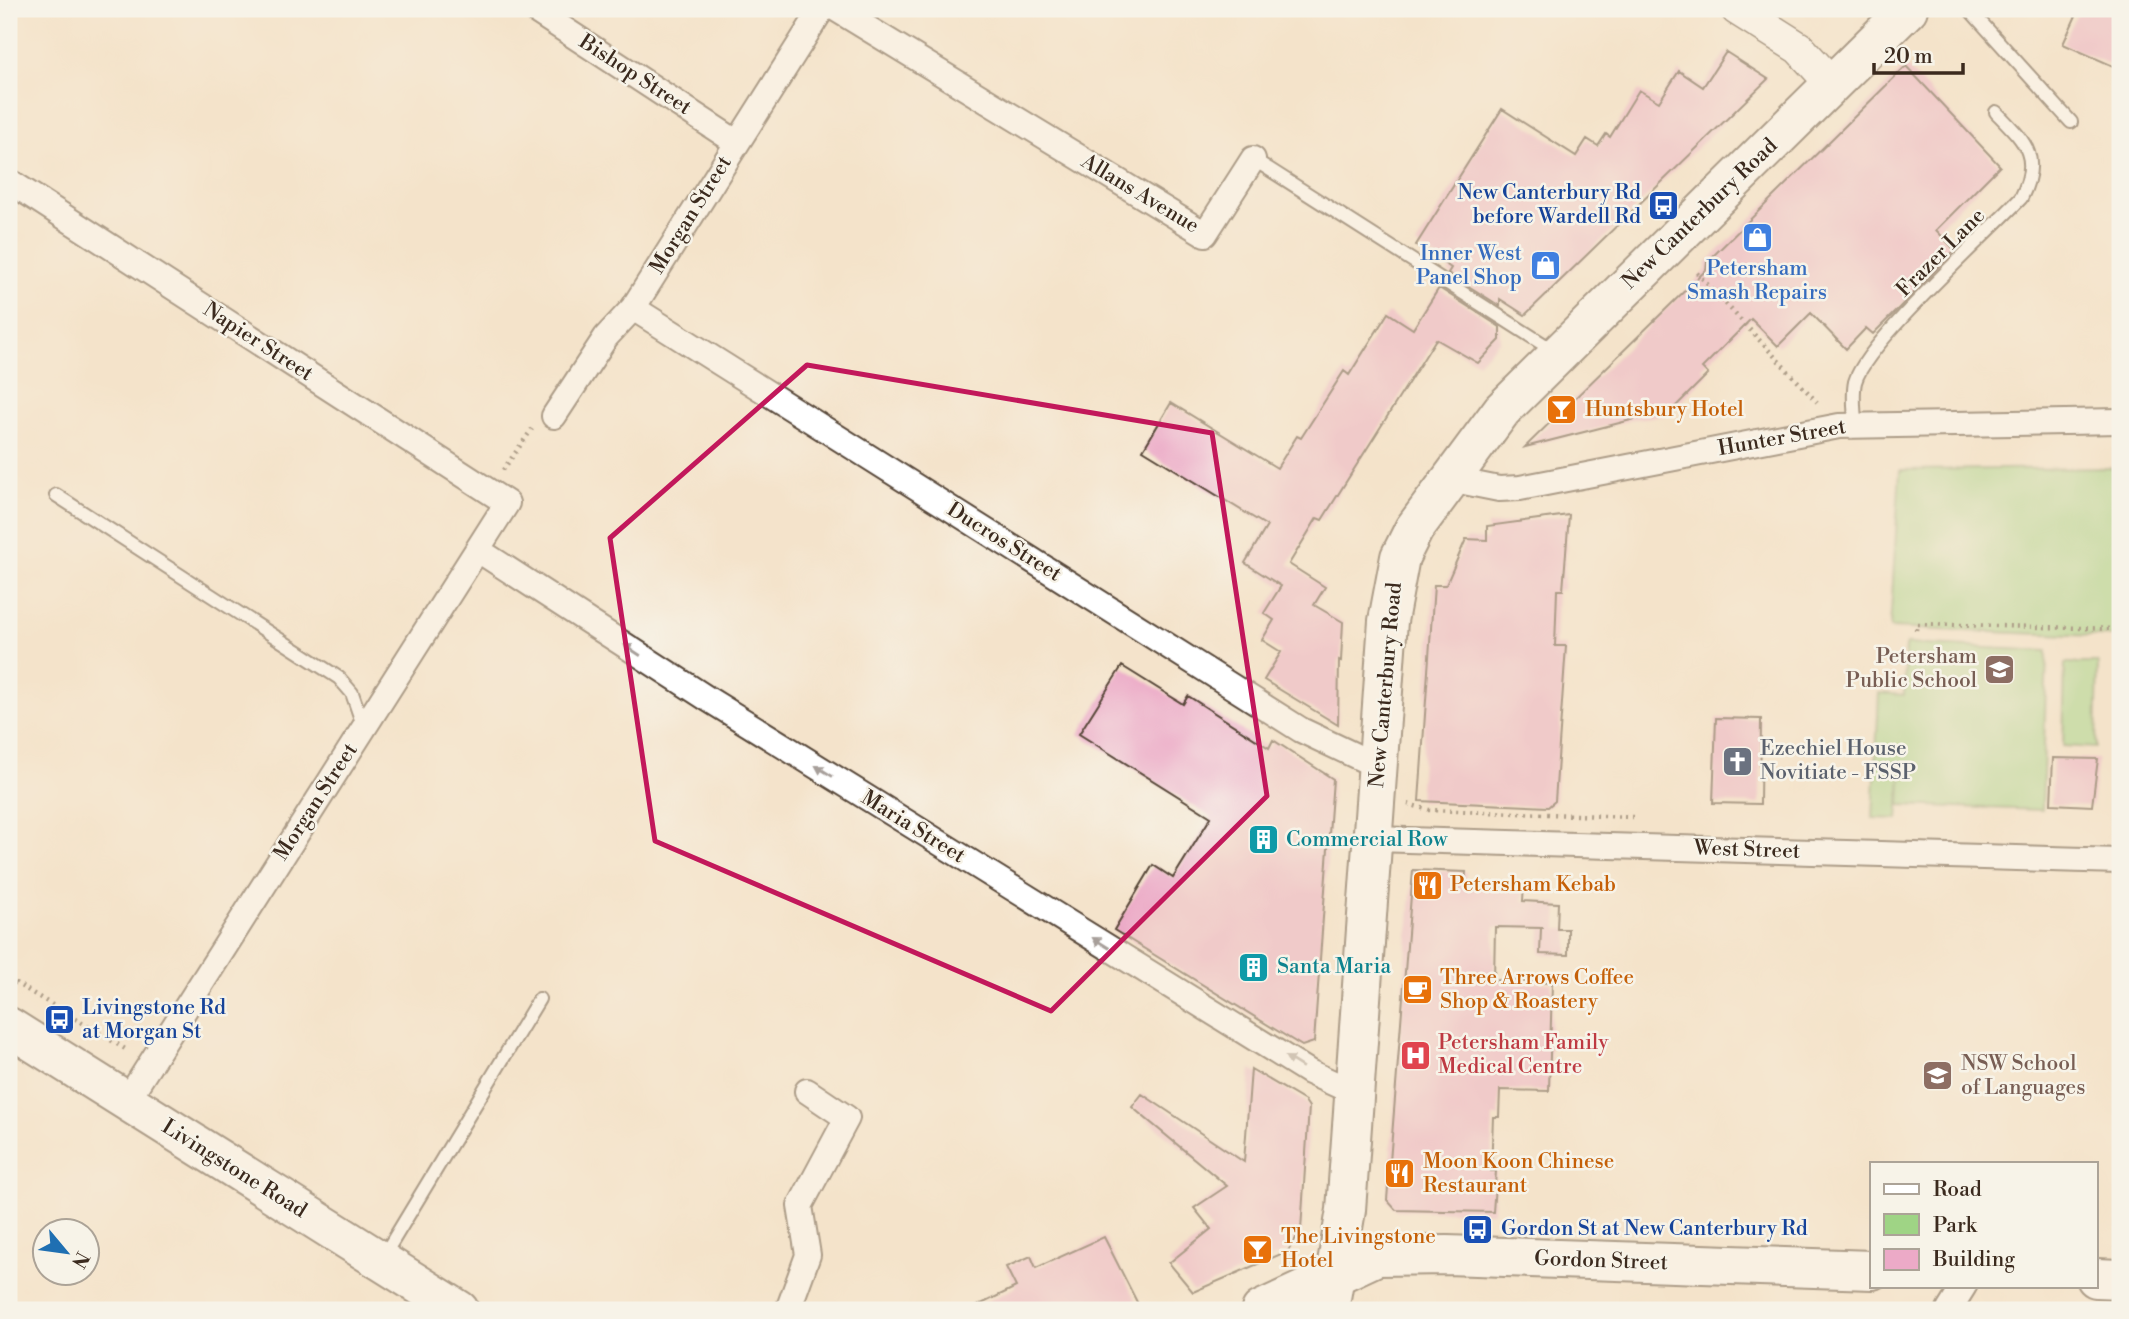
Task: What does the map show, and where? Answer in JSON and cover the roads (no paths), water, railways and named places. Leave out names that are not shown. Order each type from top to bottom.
[{"type":"main road","name":"New Canterbury Road","points":[[1332,1293],[1346,1210],[1392,588],[1400,557],[1414,529],[1502,411],[1908,9]]},
{"type":"main road","name":"Livingstone Road","points":[[9,1027],[458,1310]]},
{"type":"main road","name":"Gordon Street","points":[[1332,1293],[1377,1256],[1399,1255],[1870,1269]]},
{"type":"main road","points":[[2098,1278],[2120,1279]]},
{"type":"main road","points":[[1261,1310],[1332,1293]]},
{"type":"street","name":"Bishop Street","points":[[533,9],[737,142]]},
{"type":"street","name":"Morgan Street","points":[[554,416],[606,337],[633,308],[822,9]]},
{"type":"street","name":"Allans Avenue","points":[[836,9],[1205,234],[1253,159]]},
{"type":"street","points":[[1737,9],[1799,48],[1832,84]]},
{"type":"street","name":"Napier Street","points":[[9,181],[498,497]]},
{"type":"street","name":"Ducros Street","points":[[633,308],[1301,730],[1379,767]]},
{"type":"street","name":"Hunter Street","points":[[1450,479],[1499,489],[1520,488],[1847,426],[2120,421]]},
{"type":"street","name":"Morgan Street","points":[[126,1102],[478,550],[498,497]]},
{"type":"street","name":"Maria Street","points":[[478,550],[708,699],[1309,1072],[1355,1093]]},
{"type":"street","name":"West Street","points":[[1374,839],[2120,861]]},
{"type":"street","points":[[788,1310],[808,1255],[800,1206],[847,1118],[807,1091]]},
{"type":"street","points":[[1949,1310],[1963,1288]]},
{"type":"lane","points":[[1969,9],[2071,122]]},
{"type":"lane","name":"Frazer Lane","points":[[1847,426],[1856,381],[1868,358],[1890,331],[2021,198],[2029,183],[2030,154],[2023,140],[1996,112]]},
{"type":"lane","name":"Allans Avenue","points":[[1253,159],[1558,353]]},
{"type":"lane","points":[[56,495],[340,678],[352,693],[364,728]]},
{"type":"lane","points":[[381,1261],[539,999]]},
{"type":"place","name":"New Canterbury Rd before Wardell Rd","points":[[1664,205]]},
{"type":"place","name":"Petersham Smash Repairs","points":[[1757,237]]},
{"type":"place","name":"Inner West Panel Shop","points":[[1545,266]]},
{"type":"place","name":"Huntsbury Hotel","points":[[1562,410]]},
{"type":"place","name":"Petersham Public School","points":[[2000,669]]},
{"type":"place","name":"Ezechiel House Novitiate - FSSP","points":[[1737,761]]},
{"type":"place","name":"Commercial Row","points":[[1263,840]]},
{"type":"place","name":"Petersham Kebab","points":[[1427,885]]},
{"type":"place","name":"Santa Maria","points":[[1254,967]]},
{"type":"place","name":"Three Arrows Coffee Shop & Roastery","points":[[1417,990]]},
{"type":"place","name":"Livingstone Rd at Morgan St","points":[[59,1020]]},
{"type":"place","name":"Petersham Family Medical Centre","points":[[1415,1055]]},
{"type":"place","name":"NSW School of Languages","points":[[1938,1076]]},
{"type":"place","name":"Moon Koon Chinese Restaurant","points":[[1400,1174]]},
{"type":"place","name":"Gordon St at New Canterbury Rd","points":[[1478,1229]]},
{"type":"place","name":"The Livingstone Hotel","points":[[1258,1249]]}]
